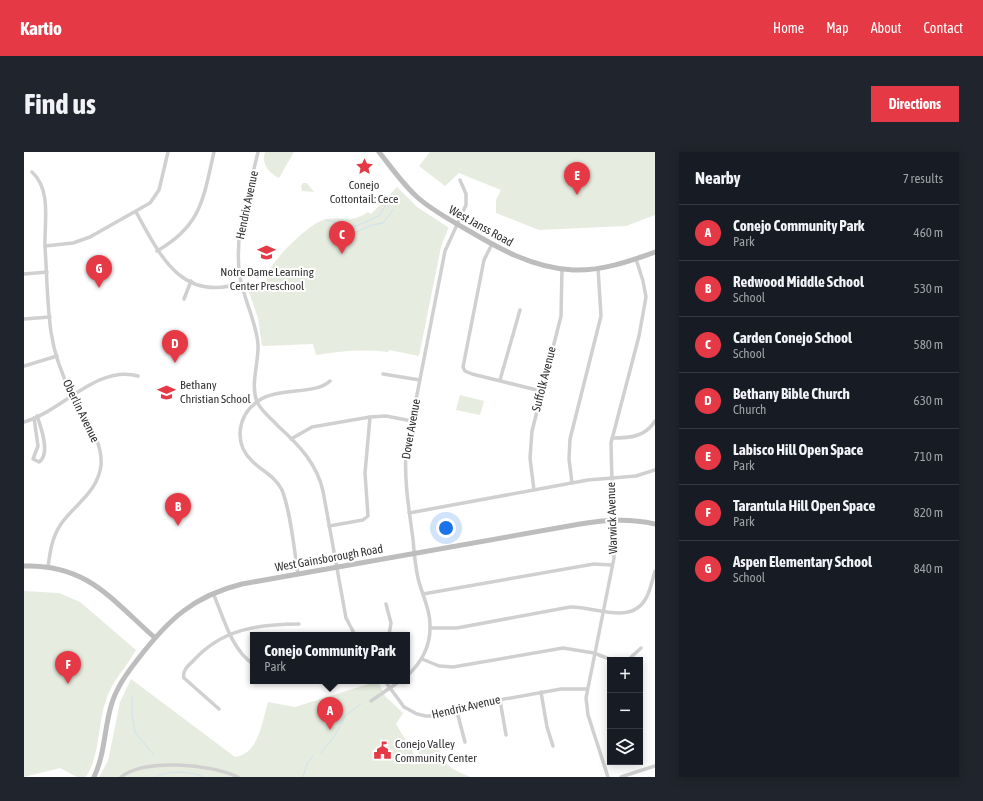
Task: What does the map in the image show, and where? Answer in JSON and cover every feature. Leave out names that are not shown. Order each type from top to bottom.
[{"type":"street","points":[[45,246],[62,245],[81,240],[136,212],[150,203],[156,196],[168,152]]},
{"type":"street","points":[[157,251],[180,236],[194,219],[202,204],[214,152]]},
{"type":"street","name":"Hendrix Avenue","points":[[257,401],[255,383],[258,354],[257,335],[254,320],[241,283],[238,252],[240,230],[258,152]]},
{"type":"street","name":"West Janss Road","points":[[379,152],[401,181],[415,196],[434,210],[492,244],[523,259],[562,269],[598,268],[636,259],[655,252]]},
{"type":"street","name":"Oberlin Avenue","points":[[32,172],[41,184],[44,198],[45,246],[51,334],[57,356],[73,396],[97,442],[101,465],[94,488],[61,523],[51,546],[48,567]]},
{"type":"street","name":"Dover Avenue","points":[[410,673],[422,659],[427,648],[430,628],[428,612],[417,575],[405,470],[412,421],[445,251],[465,211],[467,200],[460,180]]},
{"type":"street","points":[[136,212],[157,251],[173,270],[191,281],[210,286],[222,287],[241,283]]},
{"type":"street","points":[[492,244],[484,260],[464,360],[464,369],[472,374],[541,391]]},
{"type":"street","name":"Warwick Avenue","points":[[608,777],[588,715],[587,690],[612,566],[614,544],[611,478],[612,438],[638,336],[646,297],[636,259]]},
{"type":"street","points":[[572,483],[569,459],[570,439],[601,316],[598,268]]},
{"type":"street","name":"Suffolk Avenue","points":[[534,490],[530,448],[534,421],[562,309],[562,269]]},
{"type":"street","points":[[24,274],[47,272]]},
{"type":"street","points":[[184,299],[191,281]]},
{"type":"street","points":[[500,380],[520,310]]},
{"type":"street","points":[[24,319],[50,317]]},
{"type":"street","points":[[24,366],[57,356]]},
{"type":"street","points":[[24,422],[111,375],[123,373],[138,376]]},
{"type":"street","points":[[383,374],[420,380]]},
{"type":"street","points":[[298,574],[286,507],[281,488],[268,472],[252,461],[243,449],[240,434],[242,420],[249,408],[257,401],[277,394],[322,386],[330,381]]},
{"type":"street","points":[[257,401],[307,456],[316,471],[322,487],[346,618],[353,632]]},
{"type":"street","points":[[291,439],[312,427],[370,417],[386,416],[412,421]]},
{"type":"street","points":[[35,417],[44,442],[43,457],[39,462],[33,459],[38,446],[35,417]]},
{"type":"street","points":[[329,526],[363,520],[368,516],[365,473],[370,417]]},
{"type":"street","points":[[612,438],[629,438],[640,435],[649,429],[655,421]]},
{"type":"street","points":[[409,513],[572,483],[636,476],[655,470]]},
{"type":"street","name":"West Gainsborough Road","points":[[94,777],[102,758],[111,706],[116,691],[124,677],[156,636],[186,608],[213,593],[242,584],[518,535],[613,520],[637,520],[655,524]]},
{"type":"street","points":[[423,594],[594,564],[612,566]]},
{"type":"street","points":[[24,566],[48,567],[68,571],[88,580],[156,636]]},
{"type":"street","points":[[430,628],[457,628],[570,607],[603,612],[626,613],[639,606],[648,594],[655,570]]},
{"type":"street","points":[[213,593],[230,633],[242,653],[250,661]]},
{"type":"street","points":[[386,604],[391,623],[390,632]]},
{"type":"street","points":[[219,709],[185,680],[183,674],[208,646],[230,633],[260,625],[299,624]]},
{"type":"street","points":[[422,659],[439,666],[453,668],[563,648],[594,654],[607,658]]},
{"type":"street","points":[[631,657],[641,648]]},
{"type":"street","name":"Hendrix Avenue","points":[[386,684],[404,707],[417,714],[436,716],[456,708],[541,692],[566,688],[587,690]]},
{"type":"street","points":[[371,700],[395,684]]},
{"type":"street","points":[[541,692],[547,727],[553,746]]},
{"type":"street","points":[[500,700],[506,735]]},
{"type":"street","points":[[456,708],[465,742]]},
{"type":"street","points":[[121,777],[130,771],[141,768],[194,766],[217,769],[238,777]]},
{"type":"street","points":[[621,777],[655,766]]},
{"type":"shaded area","points":[[265,152],[294,152],[279,178],[272,174],[267,168],[264,160]]},
{"type":"shaded area","points":[[430,152],[655,152],[655,215],[626,226],[539,230],[496,213],[496,200],[501,190],[459,173],[445,186],[419,166]]},
{"type":"shaded area","points":[[303,183],[307,183],[314,192],[302,191],[301,186]]},
{"type":"shaded area","points":[[397,187],[417,207],[448,227],[441,247],[419,356],[389,350],[388,352],[352,351],[316,355],[313,344],[262,346],[258,318],[249,292],[265,286],[271,268],[276,260],[297,238],[314,225],[327,219],[352,219],[368,212],[371,214]]},
{"type":"shaded area","points":[[460,395],[484,401],[480,415],[456,410]]},
{"type":"shaded area","points":[[24,591],[59,593],[80,602],[136,650],[115,681],[106,700],[101,720],[97,749],[91,768],[86,777],[77,777],[60,768],[24,777]]},
{"type":"shaded area","points":[[131,679],[235,757],[243,755],[254,743],[258,736],[268,702],[295,707],[368,684],[379,684],[385,696],[403,713],[396,724],[417,759],[420,749],[429,746],[439,749],[444,760],[450,767],[470,777],[99,777],[108,761],[120,702]]},
{"type":"waterway","points":[[333,222],[356,226],[379,216],[385,206],[401,196]]},
{"type":"waterway","points":[[326,220],[335,222],[347,230],[356,232],[372,225],[383,223],[393,210]]},
{"type":"waterway","points":[[132,696],[132,715],[135,732],[154,755]]},
{"type":"waterway","points":[[321,753],[334,737],[346,715],[361,704]]},
{"type":"waterway","points":[[303,777],[307,764],[313,756]]},
{"type":"waterway","points":[[156,777],[173,772],[193,773],[204,777]]},
{"type":"place","name":"Conejo Cottontail: Cece","points":[[364,166]]},
{"type":"place","name":"Labisco Hill Open Space","points":[[577,195]]},
{"type":"place","name":"Notre Dame Learning Center Preschool","points":[[267,253]]},
{"type":"place","name":"Carden Conejo School","points":[[342,254]]},
{"type":"place","name":"Aspen Elementary School","points":[[99,288]]},
{"type":"place","name":"Bethany Bible Church","points":[[175,363]]},
{"type":"place","name":"Bethany Christian School","points":[[167,392]]},
{"type":"place","name":"Redwood Middle School","points":[[178,526]]},
{"type":"place","name":"Tarantula Hill Open Space","points":[[68,684]]},
{"type":"place","name":"Conejo Community Park","points":[[330,730]]},
{"type":"place","name":"Conejo Valley Community Center","points":[[382,751]]}]
